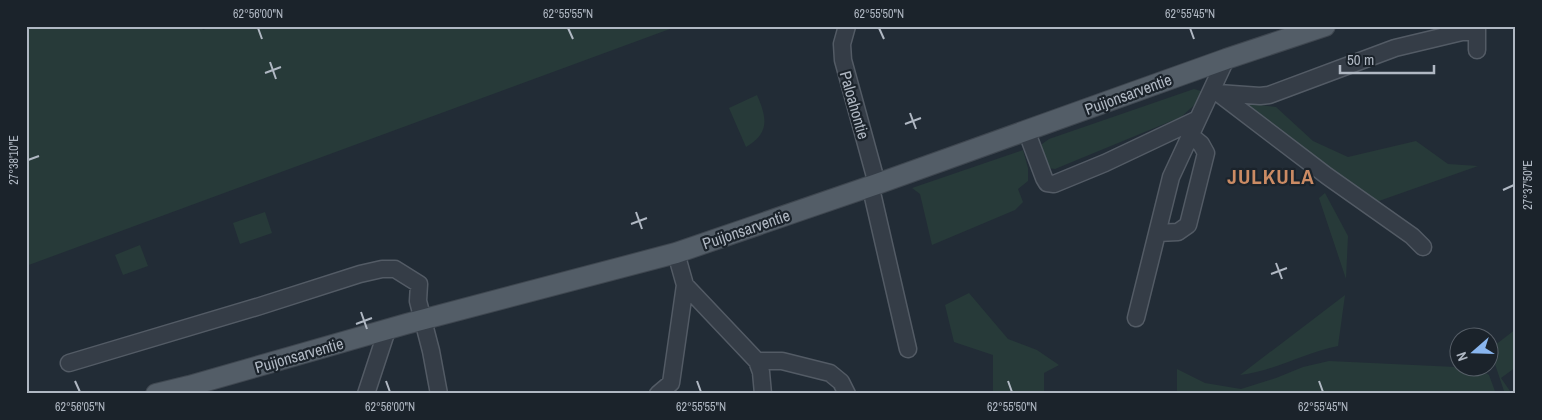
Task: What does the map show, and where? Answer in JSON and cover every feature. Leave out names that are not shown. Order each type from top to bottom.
[{"type":"main road","name":"Puijonsarventie","points":[[156,394],[422,320],[676,253],[875,190],[1026,130],[1325,26]]},
{"type":"street","name":"Paloahontie","points":[[847,26],[842,44],[843,60],[875,190],[908,349]]},
{"type":"street","points":[[1215,91],[1260,96],[1269,95],[1395,48],[1477,29],[1477,50]]},
{"type":"street","points":[[1136,318],[1170,177],[1198,119],[1215,91],[1226,59]]},
{"type":"street","points":[[1215,91],[1327,176],[1412,236],[1423,247]]},
{"type":"street","points":[[1026,130],[1044,178],[1047,183],[1054,184],[1105,163],[1198,119]]},
{"type":"street","points":[[1157,233],[1178,232],[1188,225],[1206,153],[1200,144],[1190,136]]},
{"type":"street","points":[[658,394],[670,388],[685,285],[676,253]]},
{"type":"street","points":[[69,363],[252,309],[360,274],[382,269],[395,269],[419,284],[418,301],[431,351],[439,394]]},
{"type":"street","points":[[685,285],[757,360],[761,372],[763,394]]},
{"type":"street","points":[[366,394],[387,330]]},
{"type":"street","points":[[757,360],[782,361],[830,372],[841,382],[847,394]]},
{"type":"green space","points":[[26,26],[200,26],[203,30],[213,26],[678,26],[26,266]]},
{"type":"green space","points":[[1194,89],[1201,91],[1201,99],[1181,117],[1055,169],[1048,168],[1041,153],[1042,144],[1049,139]]},
{"type":"green space","points":[[757,95],[763,111],[763,130],[754,142],[746,147],[729,108]]},
{"type":"green space","points":[[1238,102],[1276,107],[1313,141],[1348,157],[1416,141],[1448,164],[1478,166],[1376,202]]},
{"type":"green space","points":[[1023,150],[1028,168],[1028,181],[1018,189],[1023,202],[1015,210],[932,245],[920,194],[912,188]]},
{"type":"green space","points":[[1325,193],[1348,236],[1346,279],[1319,198]]},
{"type":"green space","points":[[265,212],[272,233],[240,244],[233,223]]},
{"type":"green space","points":[[140,245],[148,266],[123,275],[115,255]]},
{"type":"green space","points":[[969,293],[1008,339],[1037,350],[1059,365],[1044,373],[1044,394],[993,394],[993,355],[954,342],[945,305]]},
{"type":"green space","points":[[1345,295],[1338,346],[1265,370],[1240,375]]},
{"type":"green space","points":[[1516,329],[1516,367],[1501,378],[1512,394],[1505,394],[1500,378],[1500,341]]},
{"type":"green space","points":[[1329,361],[1450,367],[1450,378],[1490,378],[1496,394],[1177,394],[1177,369],[1205,383],[1241,389],[1303,367]]},
{"type":"district","name":"JULKULA","points":[[1271,177]]}]
